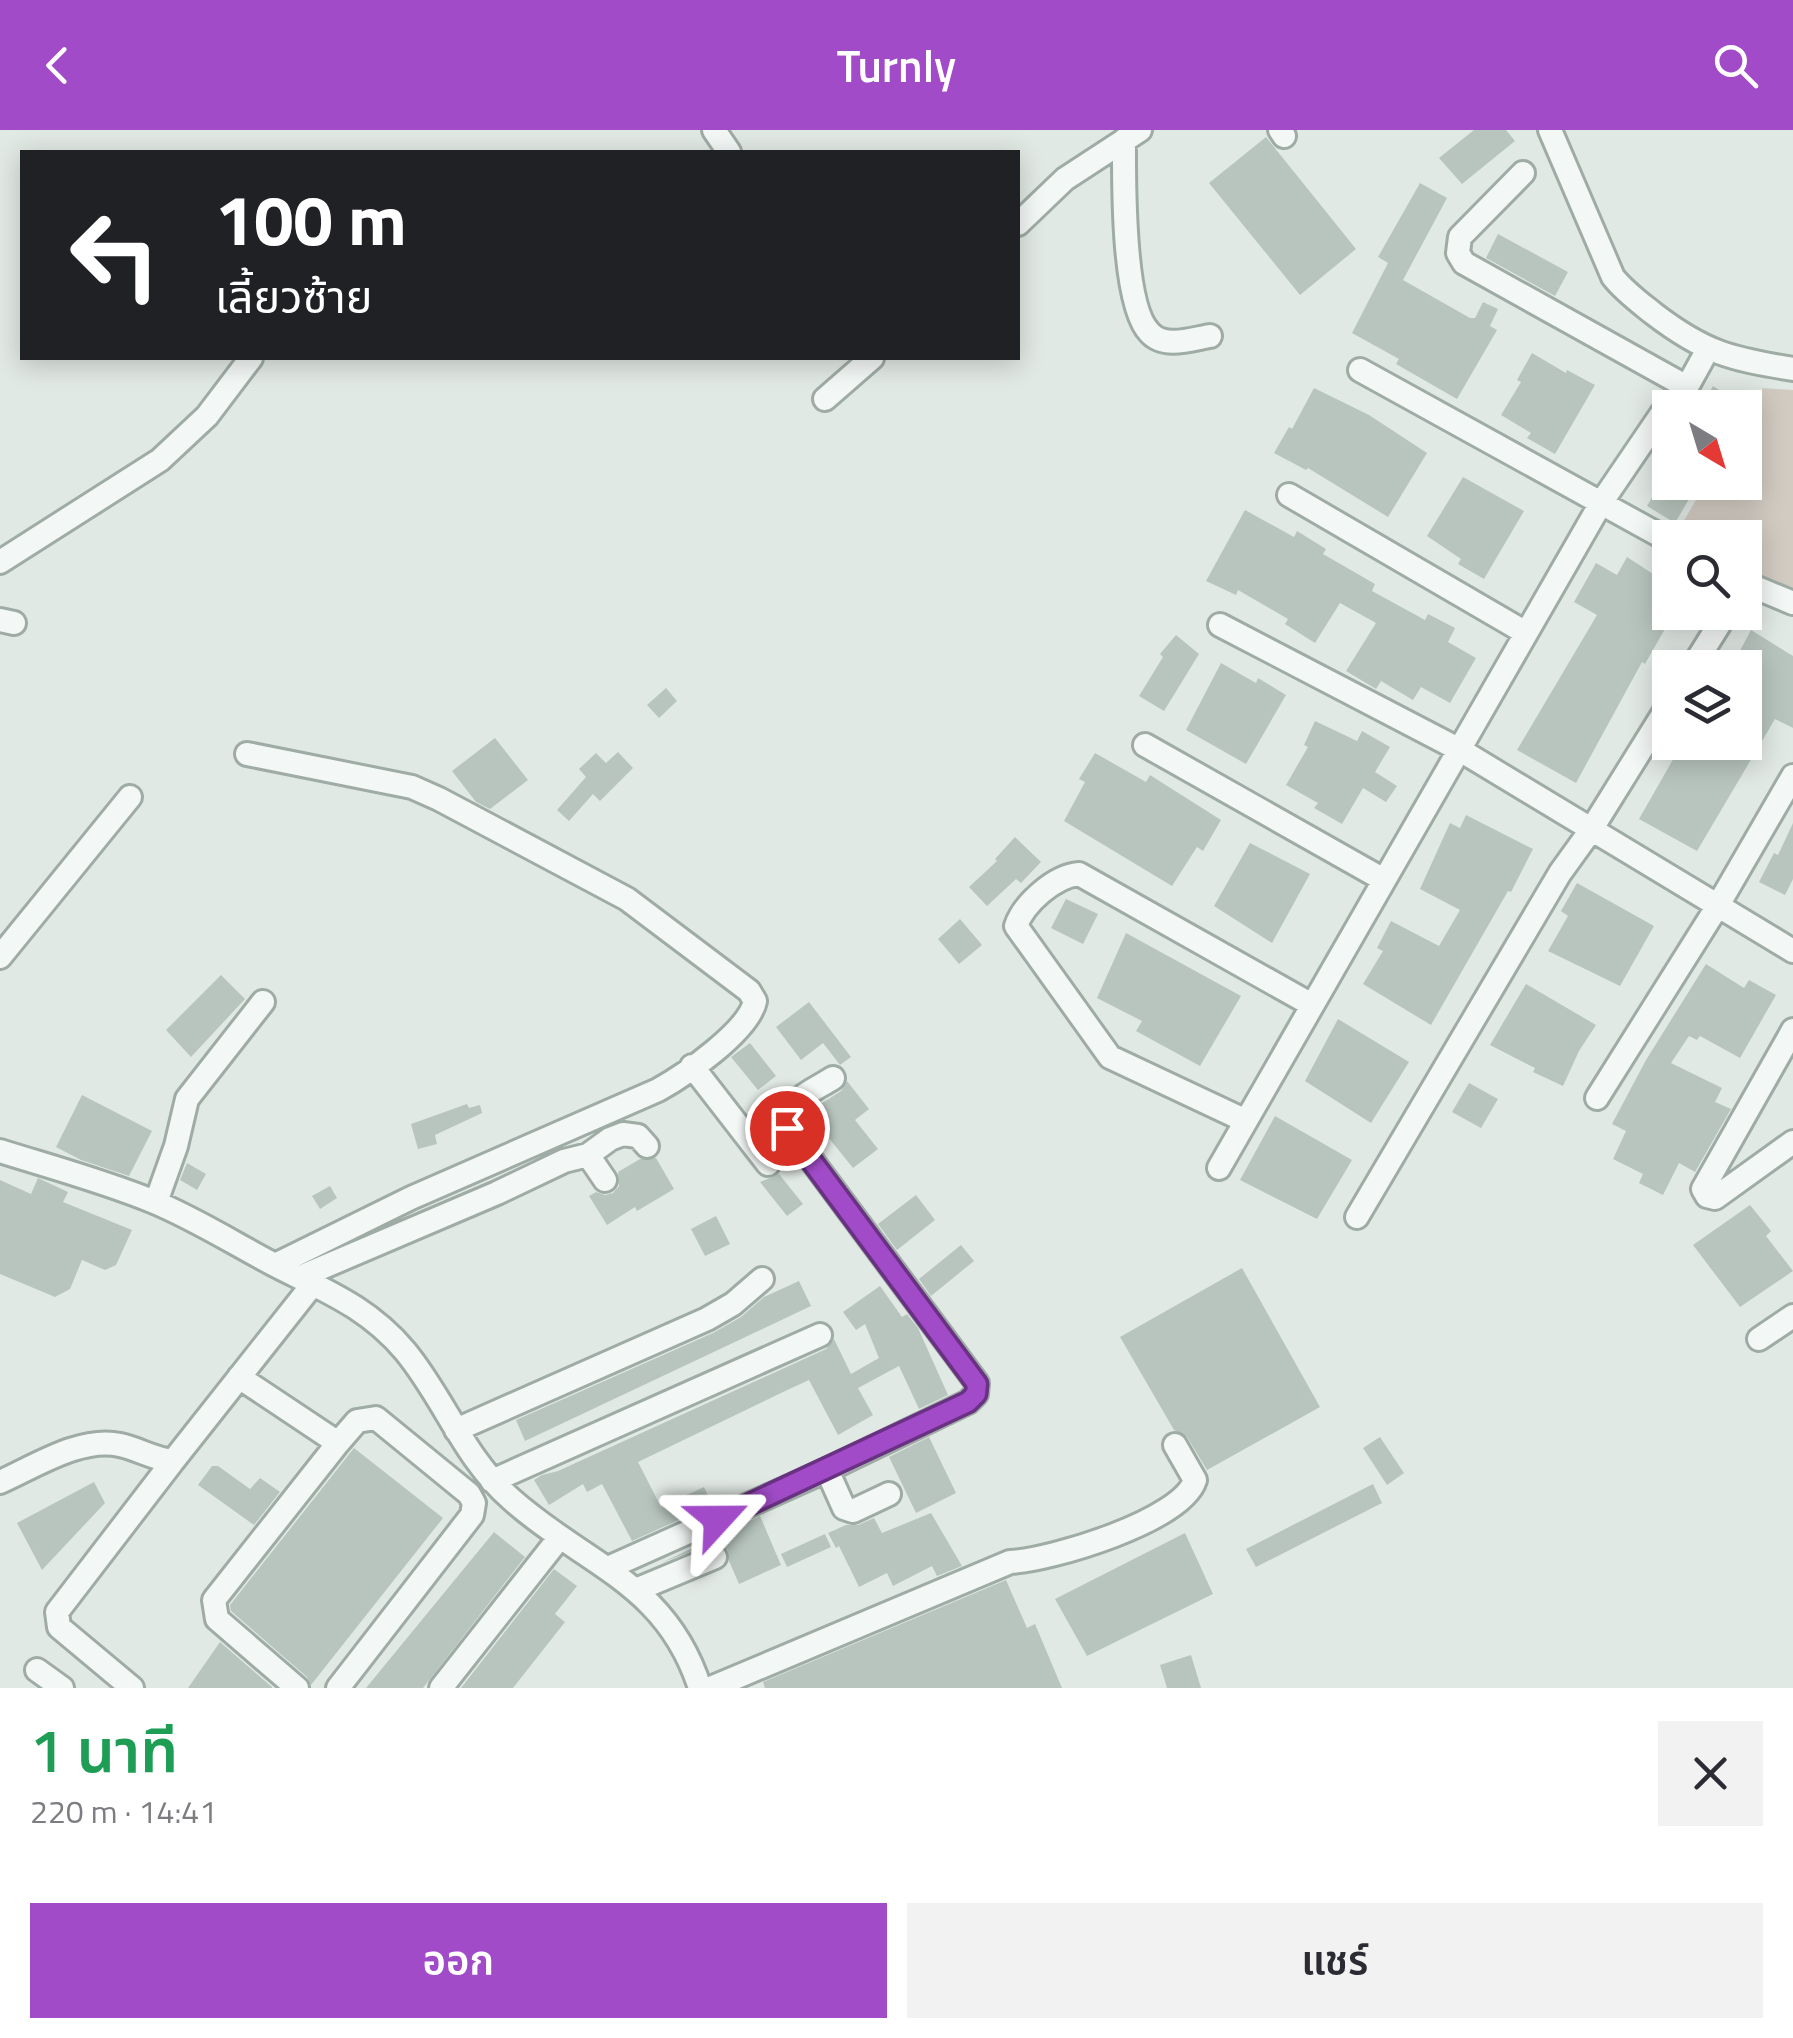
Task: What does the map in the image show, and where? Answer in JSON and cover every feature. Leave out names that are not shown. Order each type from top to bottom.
[{"type":"street","points":[[1550,130],[1613,278],[1626,294],[1700,345],[1740,360],[1793,368]]},
{"type":"street","points":[[1020,222],[1065,179],[1132,135]]},
{"type":"street","points":[[1132,135],[1130,277],[1140,313],[1149,333],[1163,340],[1210,336]]},
{"type":"street","points":[[1523,173],[1460,237],[1458,253],[1464,262],[1675,390],[1700,345]]},
{"type":"street","points":[[0,562],[160,460],[198,426],[248,360]]},
{"type":"street","points":[[825,399],[870,360]]},
{"type":"street","points":[[1360,370],[1652,531]]},
{"type":"street","points":[[1219,1168],[1526,632],[1652,426]]},
{"type":"street","points":[[1290,494],[1526,632]]},
{"type":"street","points":[[1762,590],[1793,603]]},
{"type":"street","points":[[1220,625],[1460,750],[1793,950]]},
{"type":"street","points":[[1357,1217],[1560,873],[1652,732]]},
{"type":"street","points":[[1145,744],[1384,880]]},
{"type":"street","points":[[247,754],[412,787],[439,798],[627,899],[749,991],[755,1001],[753,1013],[741,1027],[676,1080],[412,1198],[275,1265]]},
{"type":"street","points":[[1597,1098],[1717,907],[1793,776]]},
{"type":"street","points":[[0,957],[130,797]]},
{"type":"street","points":[[1246,1121],[1110,1057],[1016,926],[1021,912],[1065,875],[1080,874],[1312,1005]]},
{"type":"street","points":[[156,1202],[176,1146],[187,1099],[263,1002]]},
{"type":"street","points":[[1793,1030],[1703,1189],[1707,1196],[1715,1198],[1793,1142]]},
{"type":"street","points":[[692,1066],[768,1164]]},
{"type":"street","points":[[608,1568],[827,1470],[968,1402],[976,1394],[977,1384],[787,1128],[789,1107],[834,1078]]},
{"type":"street","points":[[132,1688],[59,1628],[57,1612],[239,1377],[306,1281],[564,1161],[588,1155],[610,1139],[624,1134],[638,1136],[647,1146]]},
{"type":"street","points":[[0,1151],[156,1202],[343,1298],[405,1352],[492,1482],[536,1521],[608,1568],[660,1613],[689,1654],[700,1688]]},
{"type":"street","points":[[588,1155],[605,1180]]},
{"type":"street","points":[[456,1430],[707,1319],[733,1304],[762,1279]]},
{"type":"street","points":[[1759,1339],[1793,1316]]},
{"type":"street","points":[[492,1482],[820,1335]]},
{"type":"street","points":[[239,1377],[338,1442]]},
{"type":"street","points":[[298,1688],[217,1619],[214,1600],[338,1442],[357,1421],[376,1418],[469,1494],[474,1504],[472,1515],[338,1688]]},
{"type":"street","points":[[0,1482],[72,1450],[101,1444],[120,1445],[159,1460],[173,1461]]},
{"type":"street","points":[[711,1688],[1010,1562],[1036,1561],[1070,1552],[1175,1505],[1192,1490],[1195,1480],[1175,1445]]},
{"type":"street","points":[[827,1470],[844,1508],[853,1511],[889,1494]]},
{"type":"street","points":[[441,1688],[560,1537]]},
{"type":"street","points":[[636,1590],[714,1556]]},
{"type":"street","points":[[37,1670],[62,1688]]},
{"type":"shaded area","points":[[1762,390],[1793,390],[1793,595],[1762,579],[1762,520],[1684,520],[1696,500],[1762,500]]},
{"type":"building","points":[[1474,130],[1506,130],[1515,141],[1462,184],[1439,158]]},
{"type":"building","points":[[1266,137],[1356,249],[1300,295],[1209,183]]},
{"type":"building","points":[[1420,183],[1447,198],[1403,280],[1470,318],[1475,318],[1483,302],[1498,309],[1490,326],[1497,330],[1457,399],[1352,333],[1388,263],[1378,257]]},
{"type":"building","points":[[1498,234],[1568,272],[1555,296],[1486,258]]},
{"type":"building","points":[[1532,353],[1595,385],[1555,454],[1527,438],[1531,433],[1501,415],[1521,382],[1517,380]]},
{"type":"building","points":[[1314,388],[1369,415],[1427,453],[1388,517],[1308,468],[1274,453]]},
{"type":"building","points":[[1463,477],[1524,511],[1484,579],[1458,564],[1461,559],[1427,536]]},
{"type":"building","points":[[1652,497],[1688,500],[1677,520],[1647,506]]},
{"type":"building","points":[[1245,510],[1294,537],[1297,531],[1326,549],[1323,554],[1375,584],[1372,591],[1425,620],[1428,614],[1455,628],[1448,642],[1476,658],[1450,703],[1421,687],[1413,700],[1381,681],[1376,689],[1346,671],[1376,623],[1340,603],[1315,643],[1285,624],[1288,619],[1238,590],[1236,595],[1206,581]]},
{"type":"building","points":[[1627,557],[1652,573],[1652,630],[1664,630],[1645,664],[1642,662],[1576,783],[1517,750],[1597,615],[1574,602],[1596,563],[1617,575]]},
{"type":"building","points":[[1751,630],[1793,656],[1793,728],[1775,719],[1762,741],[1762,650],[1740,650]]},
{"type":"building","points":[[1176,635],[1199,654],[1164,711],[1139,696],[1163,657],[1160,654]]},
{"type":"building","points":[[1221,663],[1286,695],[1246,764],[1186,730]]},
{"type":"building","points":[[666,688],[677,701],[659,718],[647,705]]},
{"type":"building","points":[[1315,721],[1357,741],[1362,731],[1390,747],[1375,772],[1397,786],[1386,802],[1363,788],[1342,824],[1314,808],[1318,803],[1286,785],[1308,747],[1304,745]]},
{"type":"building","points":[[495,738],[528,780],[490,809],[476,802],[452,771]]},
{"type":"building","points":[[618,752],[633,768],[600,801],[593,794],[569,821],[557,810],[586,777],[579,769],[596,753],[606,763]]},
{"type":"building","points":[[1095,753],[1146,782],[1150,775],[1221,820],[1203,851],[1197,847],[1172,886],[1064,821],[1085,782],[1079,779]]},
{"type":"building","points":[[1673,760],[1751,760],[1697,851],[1639,819]]},
{"type":"building","points":[[1466,815],[1533,849],[1431,1025],[1363,984],[1383,951],[1377,948],[1391,921],[1439,946],[1460,910],[1420,889],[1450,823],[1460,828]]},
{"type":"building","points":[[1793,823],[1793,879],[1785,895],[1759,882]]},
{"type":"building","points":[[1015,837],[1041,862],[1021,883],[1016,879],[987,906],[969,887],[997,861]]},
{"type":"building","points":[[1250,843],[1310,874],[1272,943],[1214,906]]},
{"type":"building","points":[[1577,883],[1654,926],[1620,986],[1548,951],[1568,916],[1561,911]]},
{"type":"building","points":[[1066,899],[1098,914],[1083,944],[1051,928]]},
{"type":"building","points":[[960,919],[982,945],[959,964],[938,939]]},
{"type":"building","points":[[1126,933],[1241,996],[1200,1066],[1136,1031],[1142,1021],[1097,998]]},
{"type":"building","points":[[1706,964],[1744,988],[1749,980],[1776,995],[1740,1058],[1700,1036],[1697,1040],[1689,1036],[1671,1063],[1722,1088],[1715,1102],[1731,1109],[1695,1172],[1679,1163],[1663,1195],[1639,1183],[1643,1174],[1613,1159],[1626,1131],[1612,1124],[1646,1060]]},
{"type":"building","points":[[221,975],[245,999],[191,1057],[166,1030]]},
{"type":"building","points":[[1526,984],[1596,1025],[1563,1086],[1490,1045]]},
{"type":"building","points":[[809,1002],[851,1057],[840,1065],[823,1043],[801,1060],[776,1027]]},
{"type":"building","points":[[1338,1019],[1409,1062],[1371,1123],[1305,1081]]},
{"type":"building","points":[[750,1043],[776,1076],[758,1090],[731,1057]]},
{"type":"building","points":[[847,1081],[869,1109],[855,1120],[878,1149],[853,1168],[828,1137],[818,1144],[802,1122],[805,1114],[841,1091]]},
{"type":"building","points":[[1469,1083],[1498,1099],[1481,1128],[1452,1112]]},
{"type":"building","points":[[82,1095],[152,1131],[129,1176],[56,1147]]},
{"type":"building","points":[[467,1104],[469,1108],[480,1105],[482,1113],[435,1135],[437,1144],[418,1149],[411,1124]]},
{"type":"building","points":[[1275,1116],[1352,1160],[1317,1219],[1240,1180]]},
{"type":"building","points":[[656,1158],[674,1189],[607,1225],[589,1196],[596,1192],[613,1193],[619,1186],[618,1172],[640,1159]]},
{"type":"building","points":[[187,1163],[206,1174],[197,1190],[180,1180]]},
{"type":"building","points":[[779,1174],[803,1204],[787,1216],[760,1182]]},
{"type":"building","points":[[38,1178],[68,1192],[63,1202],[132,1230],[116,1265],[105,1270],[82,1260],[70,1289],[55,1297],[0,1274],[0,1180],[31,1194]]},
{"type":"building","points":[[330,1186],[337,1198],[320,1209],[312,1196]]},
{"type":"building","points":[[916,1195],[935,1220],[897,1250],[878,1224]]},
{"type":"building","points":[[1750,1205],[1771,1231],[1766,1236],[1793,1271],[1740,1307],[1693,1245]]},
{"type":"building","points":[[716,1216],[730,1244],[705,1256],[691,1229]]},
{"type":"building","points":[[961,1245],[974,1261],[931,1296],[919,1279]]},
{"type":"building","points":[[1242,1268],[1320,1407],[1207,1470],[1187,1437],[1174,1430],[1120,1337]]},
{"type":"building","points":[[799,1281],[811,1306],[525,1441],[516,1420],[713,1333],[741,1317],[764,1297]]},
{"type":"building","points":[[880,1286],[902,1317],[907,1314],[918,1328],[948,1395],[919,1409],[899,1366],[858,1388],[873,1415],[838,1435],[809,1380],[783,1392],[638,1462],[661,1507],[704,1487],[712,1505],[632,1541],[602,1484],[587,1492],[583,1484],[549,1505],[534,1480],[542,1475],[826,1349],[834,1339],[851,1374],[879,1358],[865,1324],[856,1330],[843,1312]]},
{"type":"building","points":[[929,1437],[956,1493],[916,1513],[889,1457]]},
{"type":"building","points":[[1380,1437],[1404,1473],[1387,1485],[1363,1448]]},
{"type":"building","points":[[354,1448],[443,1518],[311,1685],[307,1677],[231,1611],[230,1605]]},
{"type":"building","points":[[212,1466],[218,1466],[250,1489],[260,1478],[280,1492],[254,1525],[198,1485]]},
{"type":"building","points":[[94,1482],[105,1503],[42,1570],[17,1523]]},
{"type":"building","points":[[1373,1484],[1382,1503],[1256,1567],[1246,1549]]},
{"type":"building","points":[[931,1513],[962,1566],[937,1576],[932,1566],[893,1586],[887,1573],[859,1587],[839,1546],[836,1548],[828,1533],[874,1518],[882,1533]]},
{"type":"building","points":[[760,1516],[781,1565],[739,1584],[728,1550],[716,1542],[661,1563]]},
{"type":"building","points":[[494,1532],[525,1557],[423,1688],[366,1688]]},
{"type":"building","points":[[1185,1533],[1213,1594],[1087,1656],[1055,1599]]},
{"type":"building","points":[[825,1534],[831,1547],[787,1567],[781,1554]]},
{"type":"building","points":[[554,1569],[577,1586],[555,1614],[565,1622],[513,1688],[461,1688]]},
{"type":"building","points":[[1006,1580],[1027,1628],[1035,1624],[1062,1688],[765,1688],[763,1682]]},
{"type":"building","points":[[220,1642],[272,1687],[272,1688],[188,1688]]},
{"type":"building","points":[[1191,1655],[1201,1688],[1167,1688],[1160,1665]]},
{"type":"route","points":[[718,1519],[838,1465],[968,1402],[976,1394],[977,1384],[787,1128]]}]
